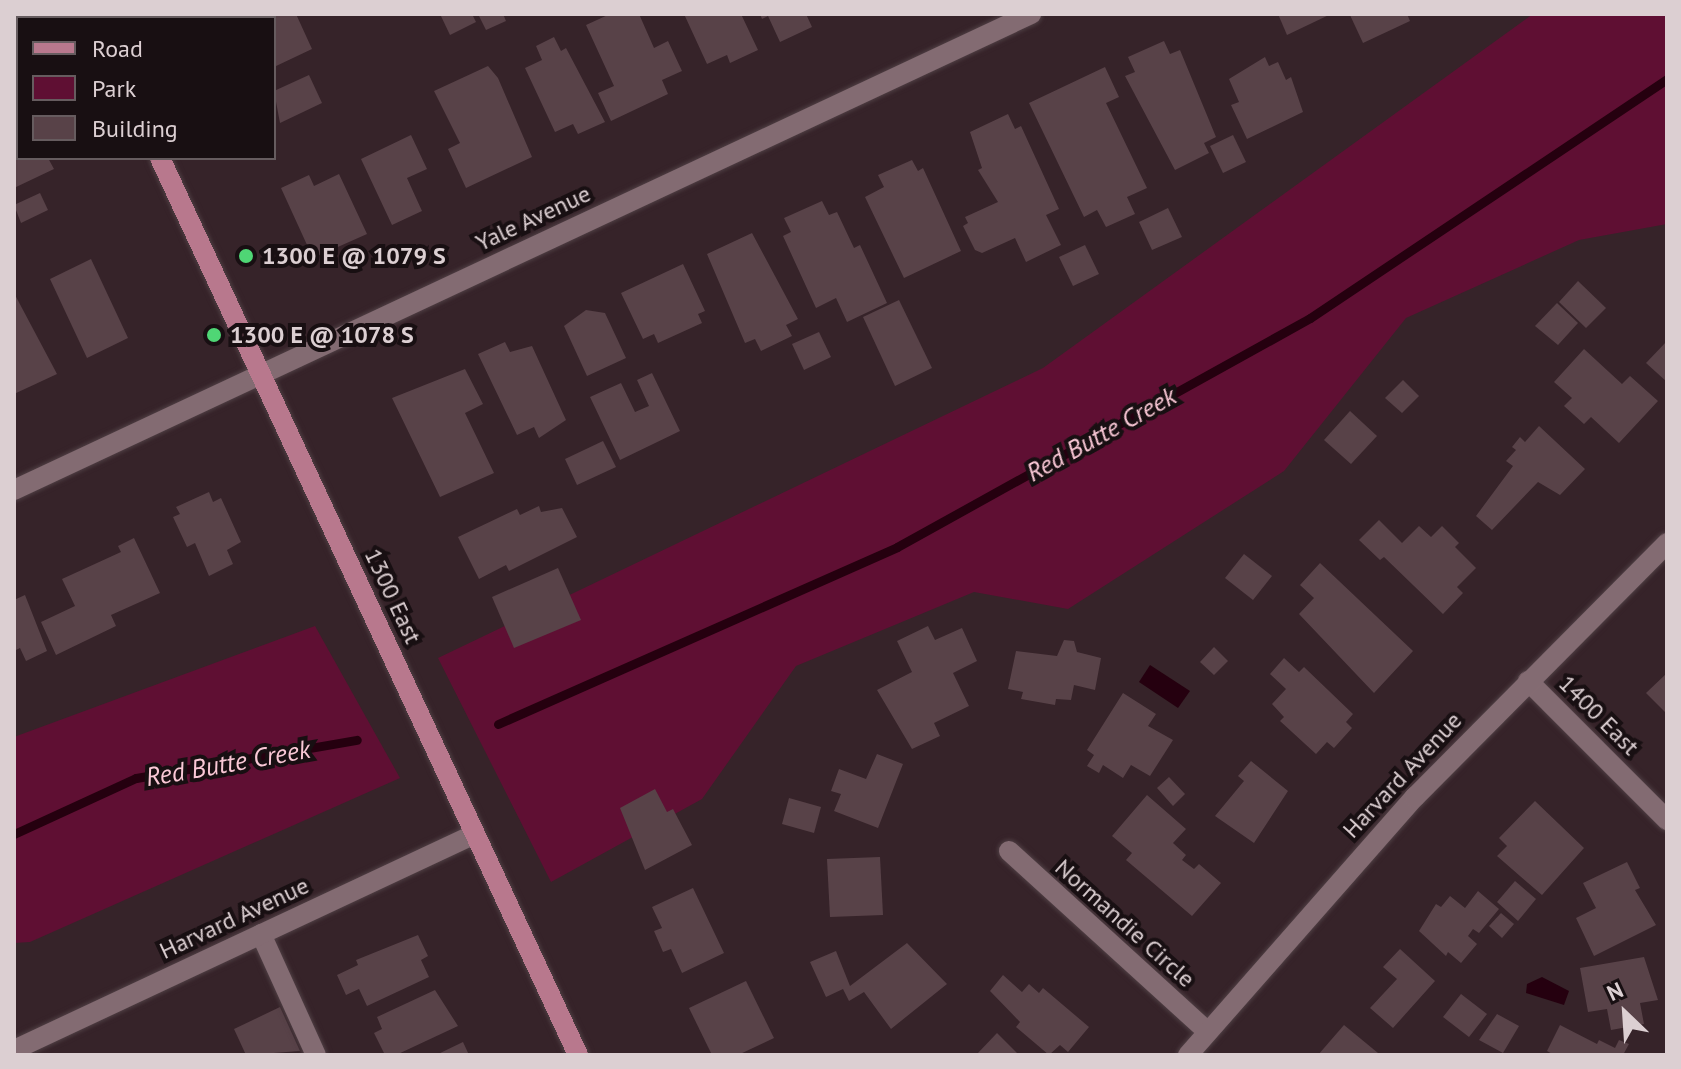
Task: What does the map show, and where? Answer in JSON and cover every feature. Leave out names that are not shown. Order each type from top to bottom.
[{"type":"main road","name":"1300 East","points":[[161,160],[578,1055]]},
{"type":"street","name":"Yale Avenue","points":[[14,490],[1031,14]]},
{"type":"street","name":"Harvard Avenue","points":[[1188,1055],[1415,797],[1667,543]]},
{"type":"street","name":"1400 East","points":[[1528,681],[1667,820]]},
{"type":"street","name":"Harvard Avenue","points":[[14,1050],[43,1047],[261,934],[475,834]]},
{"type":"street","name":"Normandie Circle","points":[[1009,851],[1207,1031]]},
{"type":"street","points":[[261,934],[316,1055]]},
{"type":"green space","points":[[1533,14],[1667,14],[1667,224],[1579,240],[1406,318],[1284,471],[1068,609],[974,592],[796,666],[702,799],[551,882],[438,658],[1043,368]]},
{"type":"green space","points":[[315,626],[400,778],[30,942],[14,943],[14,737]]},
{"type":"shaded area","points":[[1150,665],[1190,691],[1178,708],[1139,682]]},
{"type":"shaded area","points":[[1542,977],[1569,991],[1564,1005],[1526,993],[1527,984]]},
{"type":"building","points":[[296,14],[312,49],[276,66],[276,16],[250,16]]},
{"type":"building","points":[[440,14],[472,14],[476,22],[450,35]]},
{"type":"building","points":[[478,14],[503,14],[506,21],[486,30]]},
{"type":"building","points":[[610,14],[639,14],[654,48],[668,41],[682,71],[662,80],[668,94],[611,121],[598,93],[614,86],[586,25]]},
{"type":"building","points":[[684,14],[741,14],[758,50],[730,63],[727,55],[707,64]]},
{"type":"building","points":[[760,14],[806,14],[812,27],[780,42],[768,16],[762,19]]},
{"type":"building","points":[[1278,14],[1331,14],[1287,35]]},
{"type":"building","points":[[1407,14],[1410,21],[1363,43],[1350,15]]},
{"type":"building","points":[[554,37],[561,51],[566,48],[605,122],[578,134],[573,124],[555,132],[525,68],[542,60],[536,46]]},
{"type":"building","points":[[1164,41],[1170,54],[1180,50],[1216,137],[1204,143],[1209,153],[1175,170],[1125,76],[1135,72],[1128,57]]},
{"type":"building","points":[[1265,57],[1269,66],[1278,62],[1286,80],[1291,77],[1303,112],[1247,139],[1231,105],[1239,102],[1229,79]]},
{"type":"building","points":[[488,66],[498,78],[532,157],[466,188],[448,149],[460,143],[434,91]]},
{"type":"building","points":[[1105,67],[1119,97],[1106,103],[1147,188],[1127,197],[1135,214],[1106,227],[1097,210],[1084,217],[1029,103]]},
{"type":"building","points":[[309,75],[322,103],[280,123],[276,90]]},
{"type":"building","points":[[1008,114],[1015,129],[1021,126],[1059,209],[1046,215],[1061,245],[1026,262],[1015,238],[982,253],[975,250],[963,226],[968,223],[965,217],[998,202],[978,170],[982,168],[970,132]]},
{"type":"building","points":[[411,135],[427,169],[407,178],[422,211],[392,225],[361,159]]},
{"type":"building","points":[[1233,135],[1246,162],[1223,173],[1210,146]]},
{"type":"building","points":[[16,160],[49,160],[54,169],[14,188]]},
{"type":"building","points":[[912,160],[918,171],[923,168],[961,251],[904,278],[865,197],[884,187],[878,175]]},
{"type":"building","points":[[339,174],[367,234],[313,258],[281,188],[309,175],[314,186]]},
{"type":"building","points":[[40,193],[48,210],[21,223],[14,205]]},
{"type":"building","points":[[822,201],[829,215],[837,212],[854,248],[860,245],[887,303],[847,322],[836,298],[816,308],[783,236],[791,232],[784,218]]},
{"type":"building","points":[[1168,208],[1182,237],[1152,250],[1139,222]]},
{"type":"building","points":[[752,233],[798,319],[786,325],[792,336],[761,351],[755,339],[745,343],[707,254]]},
{"type":"building","points":[[1085,245],[1099,274],[1073,286],[1059,257]]},
{"type":"building","points":[[91,259],[128,338],[87,358],[50,279]]},
{"type":"building","points":[[683,264],[705,311],[698,314],[702,323],[658,343],[654,334],[643,339],[621,293]]},
{"type":"building","points":[[1578,281],[1606,308],[1586,328],[1559,302]]},
{"type":"building","points":[[14,293],[57,374],[14,394]]},
{"type":"building","points":[[899,300],[932,368],[895,386],[863,317]]},
{"type":"building","points":[[1557,303],[1578,323],[1558,345],[1535,326]]},
{"type":"building","points":[[586,310],[605,313],[626,358],[587,376],[564,326]]},
{"type":"building","points":[[819,332],[831,357],[804,370],[792,344]]},
{"type":"building","points":[[1667,341],[1667,382],[1646,363]]},
{"type":"building","points":[[505,342],[510,352],[532,346],[566,420],[539,438],[534,427],[517,435],[478,354]]},
{"type":"building","points":[[1584,349],[1622,384],[1630,376],[1658,401],[1619,443],[1591,417],[1584,424],[1564,406],[1572,398],[1554,382]]},
{"type":"building","points":[[465,369],[483,404],[465,413],[494,473],[440,497],[392,398]]},
{"type":"building","points":[[652,373],[680,431],[620,460],[590,397],[621,383],[635,412],[649,406],[637,380]]},
{"type":"building","points":[[1403,380],[1419,396],[1402,413],[1385,398]]},
{"type":"building","points":[[1350,411],[1377,436],[1351,464],[1324,440]]},
{"type":"building","points":[[1539,426],[1585,469],[1560,495],[1538,482],[1492,530],[1476,516],[1513,466],[1506,461],[1516,450],[1512,447],[1520,437],[1525,442]]},
{"type":"building","points":[[603,441],[616,467],[577,485],[565,459]]},
{"type":"building","points":[[209,492],[213,502],[221,498],[241,542],[227,550],[233,564],[209,576],[195,543],[187,547],[173,517],[180,514],[176,507]]},
{"type":"building","points":[[539,506],[541,512],[562,508],[577,537],[509,571],[506,565],[479,579],[458,537],[517,509],[520,515]]},
{"type":"building","points":[[1379,520],[1402,543],[1419,526],[1431,537],[1442,526],[1459,543],[1455,547],[1476,568],[1457,587],[1463,593],[1443,614],[1384,557],[1380,560],[1359,540]]},
{"type":"building","points":[[134,538],[160,593],[111,615],[116,626],[56,655],[41,622],[75,606],[62,579],[121,552],[118,546]]},
{"type":"building","points":[[1244,554],[1272,576],[1253,600],[1225,578]]},
{"type":"building","points":[[1320,563],[1413,651],[1374,693],[1299,614],[1314,598],[1300,585]]},
{"type":"building","points":[[558,568],[581,620],[514,648],[492,597]]},
{"type":"building","points":[[25,595],[47,651],[26,661],[20,648],[14,651],[14,600]]},
{"type":"building","points":[[928,626],[935,640],[962,628],[977,661],[953,673],[969,706],[934,723],[940,736],[912,749],[877,690],[912,672],[897,641]]},
{"type":"building","points":[[1064,640],[1074,641],[1077,652],[1101,658],[1095,690],[1074,685],[1071,700],[1056,699],[1055,705],[1021,699],[1023,692],[1008,689],[1016,651],[1057,656]]},
{"type":"building","points":[[1214,647],[1228,661],[1214,675],[1200,662]]},
{"type":"building","points":[[1284,658],[1299,672],[1304,667],[1353,714],[1346,722],[1352,728],[1334,748],[1327,742],[1316,754],[1280,721],[1284,717],[1272,704],[1286,689],[1270,674]]},
{"type":"building","points":[[1667,673],[1667,714],[1646,693]]},
{"type":"building","points":[[1123,693],[1156,714],[1148,726],[1173,740],[1150,776],[1131,765],[1123,778],[1103,765],[1099,773],[1087,766],[1094,755],[1087,750]]},
{"type":"building","points":[[877,754],[903,764],[878,828],[834,811],[841,794],[831,791],[839,769],[866,779]]},
{"type":"building","points":[[1251,761],[1288,791],[1254,843],[1215,816],[1244,781],[1238,776]]},
{"type":"building","points":[[1169,777],[1185,794],[1173,806],[1157,788]]},
{"type":"building","points":[[655,789],[667,812],[673,809],[692,845],[645,870],[620,808]]},
{"type":"building","points":[[1147,795],[1186,829],[1173,843],[1186,855],[1182,860],[1194,869],[1199,864],[1221,883],[1192,916],[1126,860],[1132,853],[1112,836]]},
{"type":"building","points":[[789,798],[821,807],[814,833],[782,824]]},
{"type":"building","points":[[1535,801],[1584,848],[1542,895],[1497,856],[1507,846],[1499,838]]},
{"type":"building","points":[[880,857],[883,915],[830,917],[827,859]]},
{"type":"building","points":[[1627,862],[1640,888],[1635,890],[1656,925],[1594,956],[1576,918],[1596,908],[1583,883]]},
{"type":"building","points":[[1515,881],[1536,899],[1518,921],[1497,902]]},
{"type":"building","points":[[693,888],[724,953],[682,973],[671,949],[663,952],[654,931],[662,928],[652,907]]},
{"type":"building","points":[[1478,891],[1499,909],[1479,933],[1473,929],[1468,936],[1477,944],[1461,963],[1448,952],[1446,956],[1419,931],[1436,904],[1441,907],[1450,896],[1465,908]]},
{"type":"building","points":[[1501,913],[1514,924],[1502,938],[1489,926]]},
{"type":"building","points":[[418,935],[428,956],[421,960],[429,977],[367,1006],[359,989],[346,995],[337,975],[358,965],[356,960]]},
{"type":"building","points":[[907,943],[947,984],[891,1029],[864,992],[849,1001],[843,989],[826,997],[810,962],[836,951],[850,986]]},
{"type":"building","points":[[1400,949],[1435,981],[1393,1028],[1370,1008],[1397,979],[1383,967]]},
{"type":"building","points":[[1644,957],[1658,1000],[1640,1003],[1644,1024],[1611,1030],[1607,1009],[1588,1012],[1580,968]]},
{"type":"building","points":[[1003,975],[1022,992],[1029,984],[1039,993],[1043,988],[1089,1027],[1068,1052],[1060,1045],[1049,1055],[1016,1027],[1020,1022],[990,991]]},
{"type":"building","points":[[746,981],[774,1038],[738,1055],[712,1055],[689,1008]]},
{"type":"building","points":[[435,990],[458,1026],[396,1055],[385,1055],[374,1033],[382,1029],[377,1017]]},
{"type":"building","points":[[1461,994],[1487,1014],[1469,1037],[1443,1017]]},
{"type":"building","points":[[280,1007],[300,1051],[246,1055],[234,1029]]},
{"type":"building","points":[[1497,1014],[1519,1026],[1503,1053],[1479,1040]]},
{"type":"building","points":[[1344,1025],[1378,1053],[1318,1055]]},
{"type":"building","points":[[1560,1025],[1597,1044],[1599,1040],[1615,1048],[1619,1040],[1629,1044],[1623,1055],[1554,1055],[1547,1051]]},
{"type":"building","points":[[997,1033],[1019,1055],[976,1055]]},
{"type":"building","points":[[463,1042],[469,1055],[436,1055]]},
{"type":"waterway","name":"Red Butte Creek","points":[[498,724],[897,547],[1310,318],[1667,79]]},
{"type":"waterway","name":"Red Butte Creek","points":[[14,834],[136,778],[357,740]]},
{"type":"place","name":"1300 E @ 1079 S","points":[[246,256]]},
{"type":"place","name":"1300 E @ 1078 S","points":[[214,335]]}]
